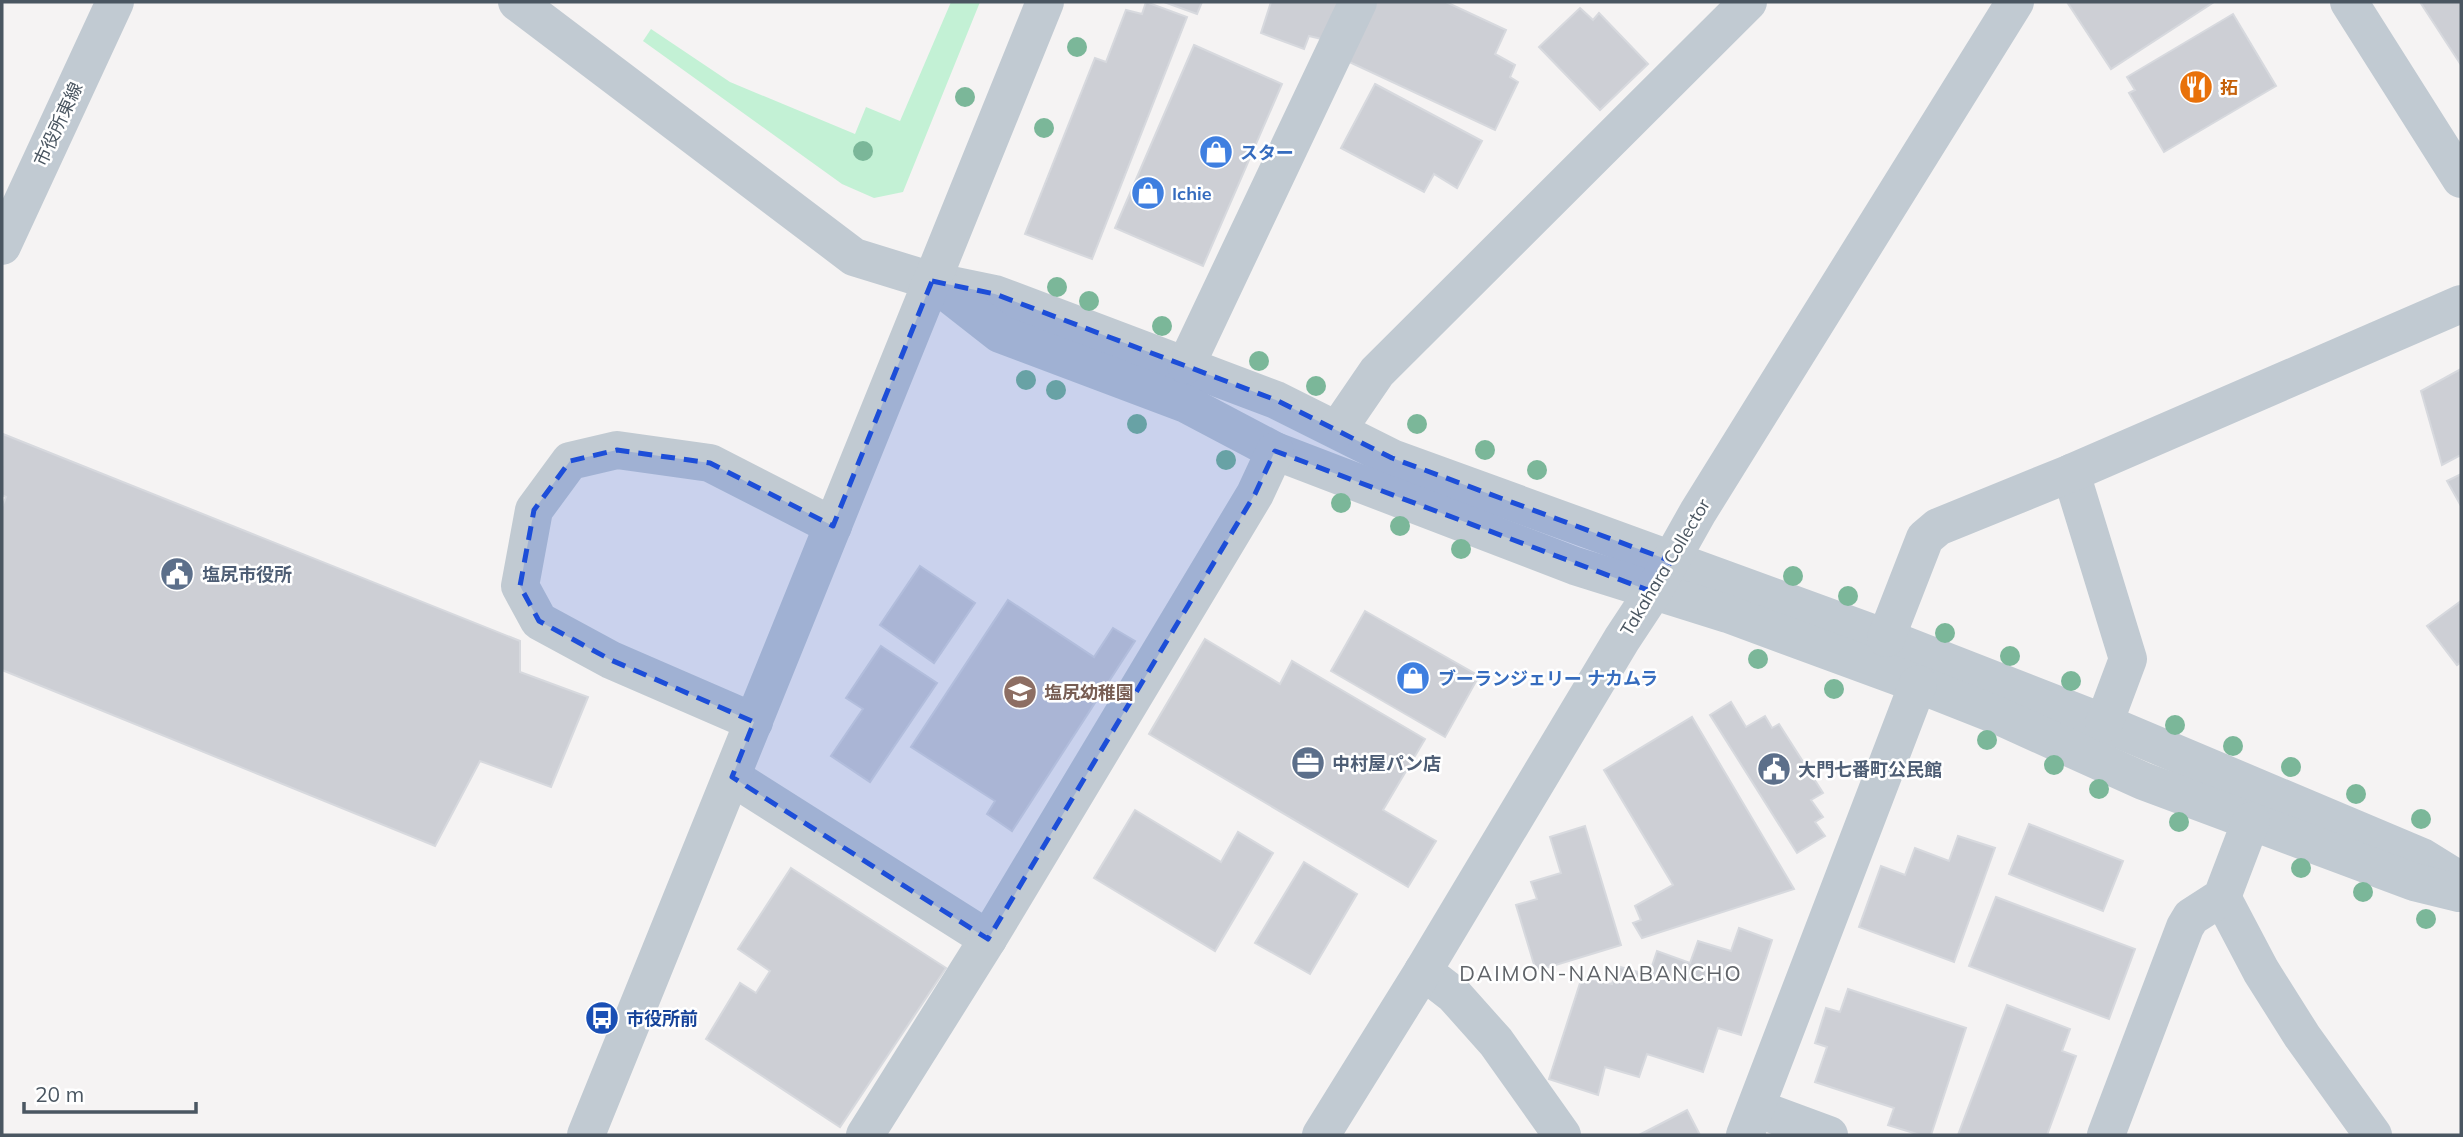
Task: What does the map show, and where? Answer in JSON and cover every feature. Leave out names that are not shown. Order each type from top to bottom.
[{"type":"street","name":"市役所東線","points":[[2,246],[115,2]]},
{"type":"street","points":[[518,2],[854,257],[932,281],[995,294],[1186,365],[1276,400],[1392,457],[1662,576],[1886,638],[2104,723],[2422,857],[2461,881]]},
{"type":"street","points":[[586,1135],[1045,2]]},
{"type":"street","points":[[1186,365],[1358,2]]},
{"type":"street","points":[[1338,429],[1377,372],[1748,2]]},
{"type":"street","name":"Takahara Collector","points":[[1321,1135],[1423,971],[1698,512],[2015,2]]},
{"type":"street","points":[[2348,2],[2461,179]]},
{"type":"street","points":[[932,281],[1000,334],[1186,404],[1275,451],[1575,566],[1662,576],[1714,609],[1999,716],[2143,781],[2414,882],[2461,894]]},
{"type":"street","points":[[1886,638],[1925,538],[1937,527],[2071,473],[2461,304]]},
{"type":"street","points":[[754,722],[611,660],[540,621],[520,586],[534,510],[570,461],[617,450],[710,463],[833,526]]},
{"type":"street","points":[[865,1135],[988,939],[1255,494],[1275,451]]},
{"type":"street","points":[[2071,473],[2128,660],[2104,723]]},
{"type":"street","points":[[1829,1135],[1750,1121],[1918,684]]},
{"type":"street","points":[[732,778],[988,939]]},
{"type":"street","points":[[2106,1135],[2185,927],[2191,917],[2222,897],[2251,821]]},
{"type":"street","points":[[2222,897],[2261,971],[2302,1036],[2373,1135]]},
{"type":"street","points":[[1423,971],[1454,995],[1496,1042],[1562,1135]]},
{"type":"highlighted area","points":[[932,281],[995,294],[1276,400],[1392,458],[1671,561],[1653,592],[1275,451],[1255,494],[988,939],[732,777],[754,722],[611,660],[539,621],[520,586],[534,510],[570,461],[617,450],[710,463],[833,526]]},
{"type":"green space","points":[[951,2],[980,2],[903,192],[874,198],[842,184],[643,41],[651,29],[730,82],[855,134],[866,107],[900,121]]},
{"type":"building","points":[[1146,2],[1187,17],[1092,259],[1025,234],[1095,58],[1106,62],[1126,10],[1142,14]]},
{"type":"building","points":[[1164,2],[1202,2],[1197,14]]},
{"type":"building","points":[[1271,2],[1344,2],[1326,40],[1309,36],[1304,49],[1261,33]]},
{"type":"building","points":[[1371,2],[1446,2],[1506,30],[1495,54],[1515,65],[1510,77],[1518,82],[1495,130],[1345,60]]},
{"type":"building","points":[[2067,2],[2214,2],[2111,69]]},
{"type":"building","points":[[2420,2],[2461,2],[2461,65]]},
{"type":"building","points":[[1580,8],[1593,20],[1599,13],[1648,64],[1600,110],[1539,47]]},
{"type":"building","points":[[2233,14],[2276,86],[2164,152],[2129,93],[2135,90],[2127,77]]},
{"type":"building","points":[[1194,45],[1282,84],[1203,266],[1115,228]]},
{"type":"building","points":[[1375,84],[1482,141],[1457,188],[1434,174],[1424,192],[1341,148]]},
{"type":"building","points":[[2461,369],[2461,455],[2442,465],[2421,391]]},
{"type":"building","name":"塩尻市役所","points":[[3,434],[520,641],[520,672],[588,697],[551,787],[480,761],[435,846],[2,670],[2,507],[6,497],[2,495]]},
{"type":"building","points":[[2461,474],[2461,506],[2447,481]]},
{"type":"building","points":[[920,566],[975,603],[934,663],[880,625]]},
{"type":"building","points":[[1008,600],[1094,657],[1113,628],[1135,641],[1012,831],[987,814],[995,801],[911,747]]},
{"type":"building","points":[[2461,601],[2461,662],[2457,665],[2427,626]]},
{"type":"building","points":[[1365,611],[1479,676],[1445,737],[1331,671]]},
{"type":"building","points":[[1205,639],[1280,684],[1292,661],[1425,739],[1383,810],[1436,841],[1408,887],[1149,734]]},
{"type":"building","points":[[881,646],[937,683],[870,782],[831,756],[863,709],[846,698]]},
{"type":"building","points":[[1731,702],[1746,727],[1765,716],[1772,728],[1779,724],[1823,793],[1811,800],[1823,817],[1815,822],[1825,836],[1797,853],[1710,715]]},
{"type":"building","points":[[1692,717],[1794,889],[1642,938],[1633,923],[1641,920],[1635,906],[1673,885],[1604,770]]},
{"type":"building","points":[[1135,810],[1221,862],[1238,832],[1273,853],[1215,951],[1094,878]]},
{"type":"building","points":[[2029,824],[2123,861],[2103,911],[2009,874]]},
{"type":"building","points":[[1585,826],[1621,945],[1536,971],[1516,905],[1537,899],[1531,882],[1561,873],[1550,837]]},
{"type":"building","points":[[1958,836],[1995,848],[1954,962],[1859,927],[1881,866],[1905,875],[1915,848],[1949,861]]},
{"type":"building","points":[[1304,862],[1357,894],[1310,974],[1255,943]]},
{"type":"building","points":[[791,868],[946,968],[840,1127],[706,1039],[740,983],[756,993],[770,971],[738,949]]},
{"type":"building","points":[[1996,897],[2135,949],[2109,1019],[1969,966]]},
{"type":"building","points":[[1739,928],[1772,940],[1741,1035],[1718,1028],[1703,1072],[1647,1054],[1639,1077],[1605,1067],[1598,1095],[1549,1079],[1582,977],[1612,984],[1617,966],[1649,975],[1657,951],[1690,963],[1698,941],[1731,951]]},
{"type":"building","points":[[1848,989],[1966,1028],[1931,1135],[1920,1135],[1888,1125],[1894,1108],[1815,1082],[1827,1047],[1815,1043],[1826,1008],[1840,1012]]},
{"type":"building","points":[[2007,1005],[2070,1029],[2062,1051],[2076,1056],[2047,1135],[1958,1135]]},
{"type":"building","points":[[1687,1110],[1700,1135],[1639,1135]]},
{"type":"place","name":"拓","points":[[2196,87]]},
{"type":"place","name":"スター","points":[[1216,152]]},
{"type":"place","name":"Ichie","points":[[1148,193]]},
{"type":"place","name":"塩尻市役所","points":[[177,574]]},
{"type":"place","name":"ブーランジェリー ナカムラ","points":[[1413,678]]},
{"type":"place","name":"塩尻幼稚園","points":[[1020,692]]},
{"type":"place","name":"中村屋パン店","points":[[1308,763]]},
{"type":"place","name":"大門七番町公民館","points":[[1774,769]]},
{"type":"place","name":"市役所前","points":[[602,1018]]},
{"type":"district","name":"DAIMON-NANABANCHO","points":[[1601,973]]}]
